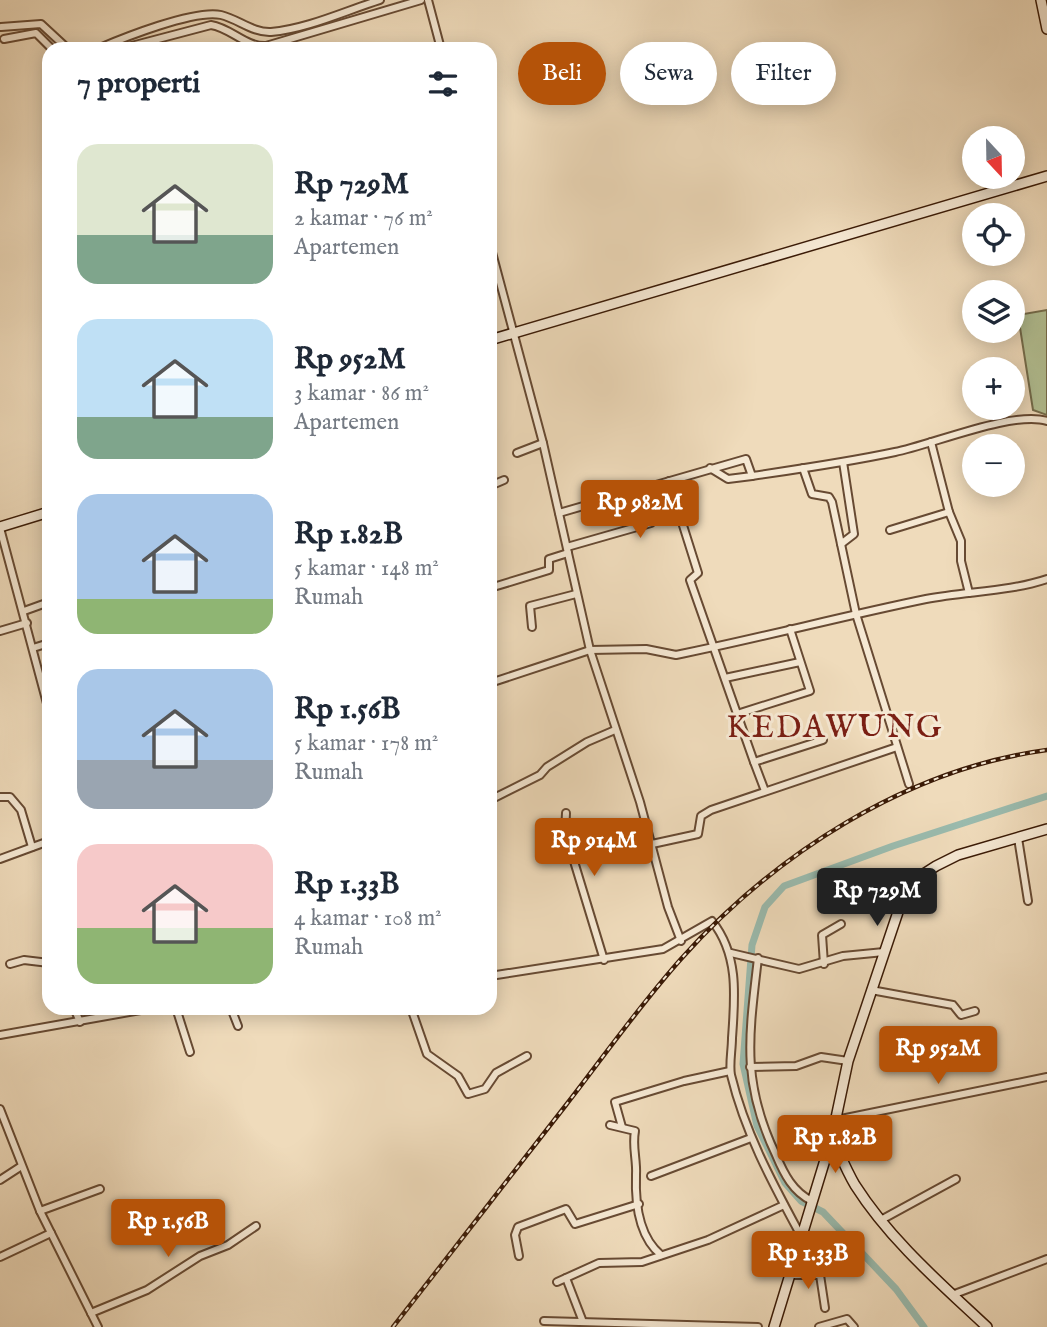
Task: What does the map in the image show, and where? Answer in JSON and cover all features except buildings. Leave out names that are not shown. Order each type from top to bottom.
[{"type":"main road","points":[[1044,3],[1047,29]]},
{"type":"main road","points":[[497,339],[1047,176]]},
{"type":"main road","points":[[0,527],[42,516]]},
{"type":"main road","points":[[774,1327],[832,1137],[848,1061],[900,906],[922,875],[958,855],[1047,829]]},
{"type":"main road","points":[[832,1137],[854,1183],[881,1220],[913,1258],[986,1327]]},
{"type":"main road","points":[[825,1153],[841,1156]]},
{"type":"street","points":[[127,42],[208,15],[219,14],[253,31],[290,29],[380,0]]},
{"type":"street","points":[[281,42],[421,0]]},
{"type":"street","points":[[428,0],[439,42]]},
{"type":"street","points":[[130,42],[211,25],[223,28],[247,41],[253,31]]},
{"type":"street","points":[[3,31],[38,29]]},
{"type":"street","points":[[38,29],[47,42]]},
{"type":"street","points":[[3,31],[38,29],[58,42]]},
{"type":"street","points":[[497,274],[543,443],[590,650],[652,844],[668,907],[681,941]]},
{"type":"street","points":[[710,468],[727,479],[752,476],[843,462],[931,442],[967,430],[1030,419],[1047,421]]},
{"type":"street","points":[[931,442],[949,512],[961,541],[961,561],[968,593]]},
{"type":"street","points":[[517,453],[543,443]]},
{"type":"street","points":[[559,513],[746,459],[752,476]]},
{"type":"street","points":[[841,544],[854,534],[843,462]]},
{"type":"street","points":[[803,468],[812,494],[829,497],[832,502],[856,614],[909,783]]},
{"type":"street","points":[[497,483],[504,480]]},
{"type":"street","points":[[668,481],[698,573],[690,580],[765,791]]},
{"type":"street","points":[[497,586],[548,571],[551,569],[549,559],[567,550],[650,523],[652,520],[642,488]]},
{"type":"street","points":[[890,530],[949,512]]},
{"type":"street","points":[[0,527],[42,682]]},
{"type":"street","points":[[497,681],[590,650],[646,649],[674,655],[856,614],[968,593],[1019,588],[1047,579]]},
{"type":"street","points":[[532,627],[530,606],[576,594]]},
{"type":"street","points":[[24,611],[42,605]]},
{"type":"street","points":[[0,631],[27,623]]},
{"type":"street","points":[[737,714],[810,691],[790,629]]},
{"type":"street","points":[[33,648],[42,645]]},
{"type":"street","points":[[725,678],[800,662]]},
{"type":"street","points":[[497,796],[540,775],[547,767],[586,742],[615,730]]},
{"type":"street","points":[[754,762],[824,740]]},
{"type":"street","points":[[652,844],[698,834],[701,816],[765,791],[897,747]]},
{"type":"street","points":[[0,797],[10,797],[21,810],[32,847]]},
{"type":"street","points":[[566,813],[565,833],[604,960]]},
{"type":"street","points":[[569,844],[645,822]]},
{"type":"street","points":[[553,830],[565,833]]},
{"type":"street","points":[[1018,838],[1028,901]]},
{"type":"street","points":[[0,850],[2,859],[42,843]]},
{"type":"street","points":[[497,975],[663,949],[681,941],[704,923],[712,921],[731,953],[734,1014],[730,1071],[751,1138],[801,1237]]},
{"type":"street","points":[[824,964],[822,935],[841,924]]},
{"type":"street","points":[[731,953],[744,954],[789,968],[824,964],[843,956],[884,952]]},
{"type":"street","points":[[757,958],[750,1023],[753,1092],[767,1137],[794,1188],[811,1206]]},
{"type":"street","points":[[10,964],[24,960],[42,962]]},
{"type":"street","points":[[871,990],[953,1005],[961,1015],[975,1011]]},
{"type":"street","points":[[77,1015],[80,1022]]},
{"type":"street","points":[[0,1035],[116,1015]]},
{"type":"street","points":[[178,1015],[190,1052]]},
{"type":"street","points":[[234,1015],[238,1026]]},
{"type":"street","points":[[413,1015],[426,1054],[458,1076],[468,1094],[486,1088],[495,1073],[527,1056]]},
{"type":"street","points":[[750,1067],[796,1066],[826,1057],[848,1061]]},
{"type":"street","points":[[622,1127],[614,1103],[730,1071]]},
{"type":"street","points":[[836,1120],[1047,1077]]},
{"type":"street","points":[[0,1109],[20,1167],[98,1327]]},
{"type":"street","points":[[610,1125],[635,1133],[632,1149],[640,1225],[651,1248],[661,1255]]},
{"type":"street","points":[[0,1133],[8,1130]]},
{"type":"street","points":[[651,1175],[751,1138]]},
{"type":"street","points":[[0,1180],[20,1167]]},
{"type":"street","points":[[881,1220],[935,1193],[956,1179]]},
{"type":"street","points":[[40,1211],[100,1189]]},
{"type":"street","points":[[519,1256],[515,1235],[518,1227],[566,1209],[575,1224],[639,1204]]},
{"type":"street","points":[[557,1282],[599,1264],[638,1262],[715,1237],[784,1205]]},
{"type":"street","points":[[91,1313],[147,1290],[200,1256],[228,1245],[256,1226]]},
{"type":"street","points":[[0,1257],[51,1233]]},
{"type":"street","points":[[953,1295],[1047,1259]]},
{"type":"street","points":[[789,1275],[820,1275],[825,1308]]},
{"type":"street","points":[[566,1278],[583,1322]]},
{"type":"street","points":[[820,1327],[847,1320],[854,1327]]},
{"type":"street","points":[[544,1321],[641,1326],[758,1327]]},
{"type":"green space","points":[[1047,310],[1047,415],[1033,410],[1022,343],[1025,343],[1025,314]]},
{"type":"waterway","points":[[924,1327],[896,1289],[823,1212],[801,1201],[785,1183],[757,1126],[743,1064],[752,945],[765,907],[784,886],[893,846],[1047,796]]},
{"type":"railway","points":[[393,1327],[651,994],[718,921],[758,885],[800,852],[894,797],[943,776],[995,760],[1047,750]]},
{"type":"district","name":"KEDAWUNG","points":[[835,726]]}]
